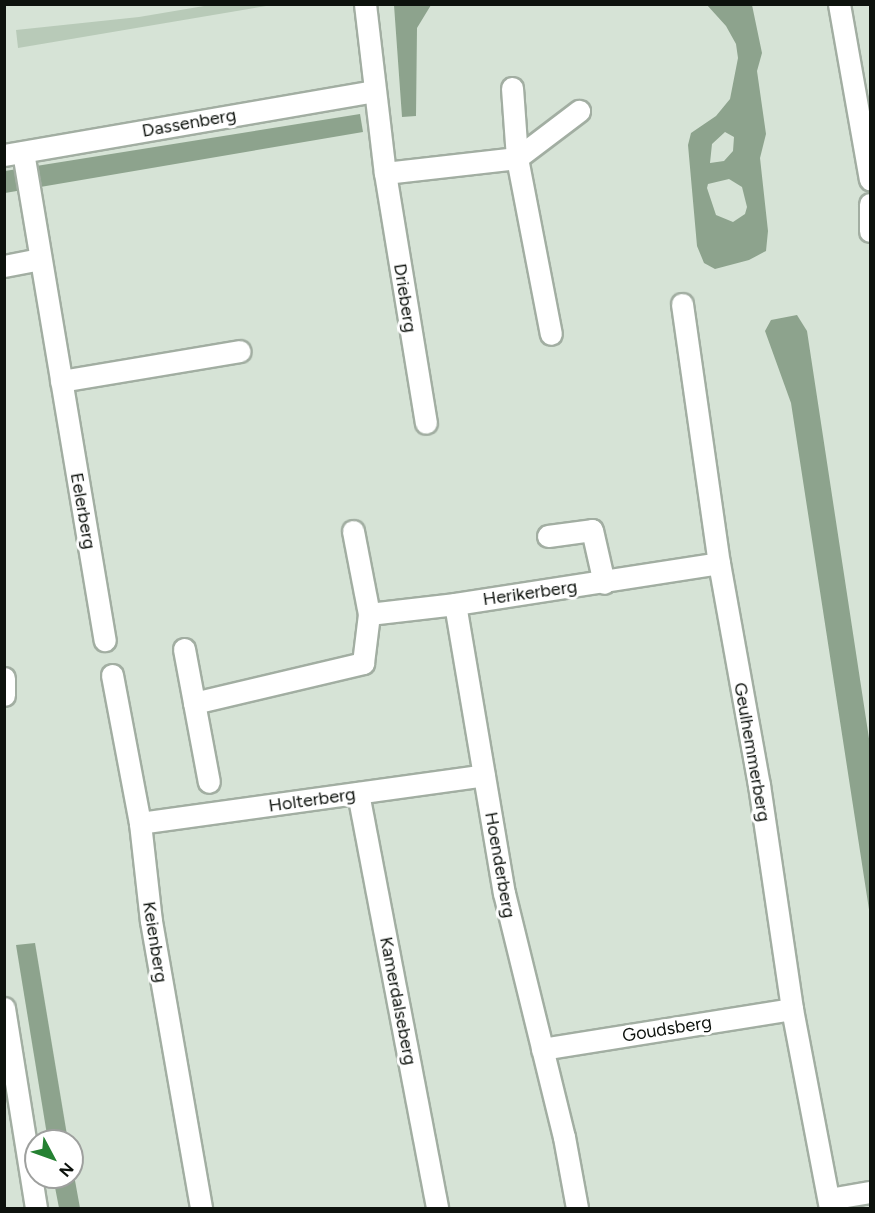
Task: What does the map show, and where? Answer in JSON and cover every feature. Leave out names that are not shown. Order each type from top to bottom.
[{"type":"street","name":"Drieberg","points":[[365,4],[385,173],[426,423]]},
{"type":"street","points":[[839,4],[863,90],[870,179]]},
{"type":"street","points":[[512,88],[517,158],[551,334]]},
{"type":"street","name":"Dassenberg","points":[[14,154],[374,91]]},
{"type":"street","points":[[385,173],[517,158],[579,111]]},
{"type":"street","name":"Eelerberg","points":[[14,154],[32,201],[39,259],[105,640]]},
{"type":"street","points":[[870,204],[870,231]]},
{"type":"street","points":[[4,266],[39,259]]},
{"type":"street","name":"Geulhemmerberg","points":[[682,304],[719,563],[759,785],[792,1009],[830,1204]]},
{"type":"street","points":[[60,381],[240,351]]},
{"type":"street","name":"Herikerberg","points":[[548,536],[592,530],[604,583]]},
{"type":"street","points":[[194,703],[363,663],[369,614],[353,531]]},
{"type":"street","name":"Herikerberg","points":[[455,604],[604,583],[719,563]]},
{"type":"street","points":[[369,614],[455,604]]},
{"type":"street","name":"Hoenderberg","points":[[455,604],[504,892],[577,1209]]},
{"type":"street","points":[[184,649],[209,782]]},
{"type":"street","name":"Keienberg","points":[[112,675],[140,824],[151,921],[201,1209]]},
{"type":"street","points":[[4,678],[4,695]]},
{"type":"street","name":"Holterberg","points":[[140,824],[484,775]]},
{"type":"street","name":"Kamerdalseberg","points":[[358,793],[437,1209]]},
{"type":"street","points":[[4,1008],[36,1209]]},
{"type":"street","name":"Goudsberg","points":[[542,1049],[792,1009]]},
{"type":"street","points":[[830,1204],[870,1192]]},
{"type":"shaded area","points":[[216,4],[272,5],[18,48],[16,30],[139,17]]},
{"type":"shaded area","points":[[394,5],[431,5],[417,28],[416,116],[402,117]]},
{"type":"shaded area","points":[[707,5],[752,5],[762,53],[757,71],[766,134],[760,158],[768,231],[766,251],[749,260],[715,269],[704,263],[697,246],[688,145],[691,133],[716,116],[730,99],[738,58],[736,44],[726,26]],"holes":[[[725,132],[734,137],[733,151],[724,161],[710,163],[712,144]],[[729,179],[742,187],[747,207],[745,214],[733,222],[716,215],[707,188],[708,184]]]},
{"type":"shaded area","points":[[360,114],[363,132],[5,193],[5,171]]},
{"type":"shaded area","points":[[797,315],[807,331],[870,745],[870,916],[791,403],[765,331],[771,320]]},
{"type":"shaded area","points":[[35,943],[66,1129],[46,1129],[16,945]]},
{"type":"shaded area","points":[[55,1189],[77,1189],[80,1208],[59,1208]]}]
